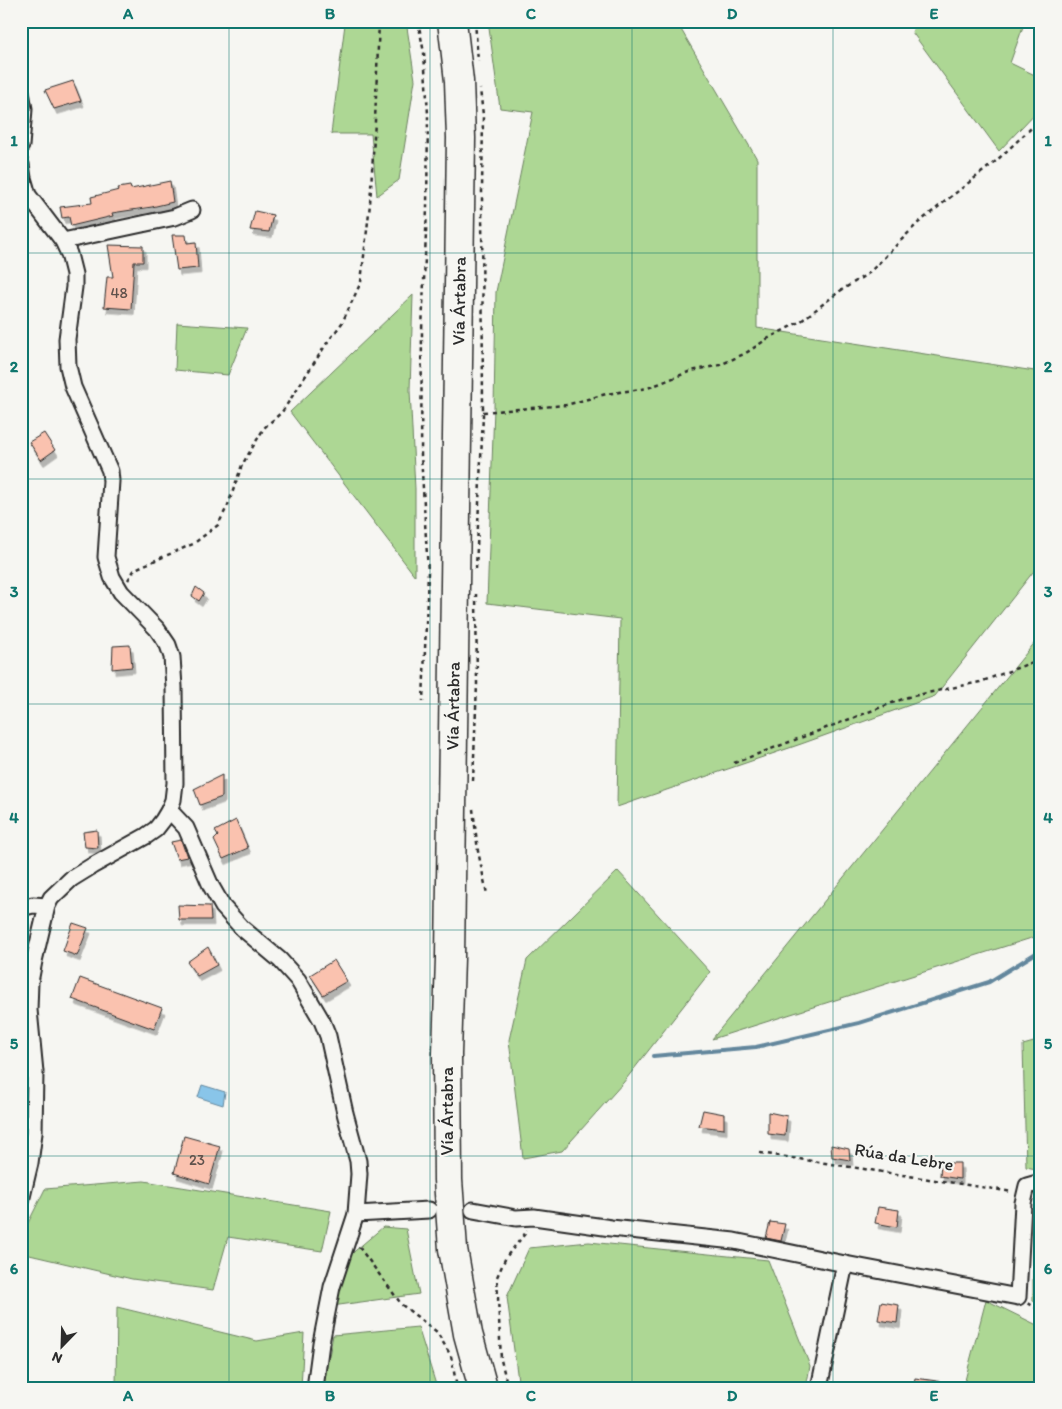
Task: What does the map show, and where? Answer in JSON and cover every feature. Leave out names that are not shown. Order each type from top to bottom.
[{"type":"highway","name":"Vía Ártabra","points":[[452,21],[459,82],[461,147],[450,958],[447,1054],[448,1180],[453,1249],[468,1334],[483,1388]]},
{"type":"street","points":[[21,92],[24,109],[21,146]]},
{"type":"street","points":[[21,164],[25,197],[63,241],[69,254],[74,274],[67,338],[68,366],[73,387],[110,471],[112,481],[106,557],[112,577],[121,592],[157,629],[168,645],[172,657],[175,783],[173,800],[169,810],[156,829],[71,879],[55,894],[47,906],[30,982],[29,1010],[34,1072],[34,1133],[30,1163],[21,1201]]},
{"type":"street","points":[[63,241],[175,217],[192,210]]},
{"type":"street","points":[[169,810],[186,828],[211,886],[223,907],[242,928],[280,960],[298,980],[322,1021],[328,1036],[358,1161],[359,1174],[356,1214],[330,1294],[315,1388]]},
{"type":"street","points":[[21,908],[47,906]]},
{"type":"street","points":[[473,1210],[516,1218],[534,1217],[611,1228],[734,1241],[1018,1297],[1023,1203],[1034,1184]]},
{"type":"street","points":[[356,1214],[429,1210]]},
{"type":"street","points":[[819,1388],[845,1264]]},
{"type":"path","points":[[121,592],[135,570],[193,544],[218,525],[242,465],[264,428],[282,412],[342,323],[361,282],[370,204],[379,21]]},
{"type":"path","points":[[418,21],[424,53],[428,114],[427,208],[422,330],[421,455],[428,572],[424,701]]},
{"type":"path","points":[[475,21],[478,68]]},
{"type":"path","points":[[476,569],[483,412],[483,115],[480,87]]},
{"type":"path","points":[[483,412],[566,405],[606,394],[648,388],[691,371],[720,365],[746,353],[800,321],[840,291],[869,273],[918,223],[996,161],[1041,119]]},
{"type":"path","points":[[474,783],[477,684],[476,588]]},
{"type":"path","points":[[734,763],[908,697],[980,682],[1041,659]]},
{"type":"path","points":[[473,802],[478,851],[488,894]]},
{"type":"path","name":"Rúa da Lebre","points":[[760,1153],[1012,1193],[1034,1184]]},
{"type":"path","points":[[508,1388],[501,1360],[497,1276],[506,1257],[524,1235],[534,1217]]},
{"type":"path","points":[[348,1235],[365,1253],[402,1305],[437,1332],[451,1356],[457,1388]]},
{"type":"green space","points":[[337,21],[406,21],[415,80],[399,180],[377,196],[371,134],[331,134],[345,24]]},
{"type":"green space","points":[[488,21],[676,21],[757,159],[757,328],[1041,372],[1041,562],[935,696],[617,807],[620,619],[487,603],[496,292],[533,112],[500,108]]},
{"type":"green space","points":[[917,21],[1025,21],[1010,63],[1041,78],[1041,107],[999,151],[912,32]]},
{"type":"green space","points":[[413,295],[410,390],[415,489],[415,576],[290,412]]},
{"type":"green space","points":[[177,323],[247,328],[228,375],[175,370]]},
{"type":"green space","points":[[1041,635],[1041,935],[712,1039]]},
{"type":"green space","points":[[618,871],[710,972],[623,1083],[562,1151],[523,1158],[509,1040],[527,960]]},
{"type":"green space","points":[[1041,1040],[1041,1170],[1026,1167],[1023,1045]]},
{"type":"green space","points":[[144,1181],[331,1211],[322,1251],[228,1237],[213,1290],[132,1279],[21,1253],[21,1237],[45,1189]]},
{"type":"green space","points":[[383,1227],[406,1229],[419,1294],[332,1306],[349,1256]]},
{"type":"green space","points":[[589,1242],[768,1260],[810,1366],[806,1388],[519,1388],[507,1297],[529,1248]]},
{"type":"green space","points":[[1033,1270],[1041,1270],[1041,1306],[1033,1301]]},
{"type":"green space","points":[[986,1300],[1041,1327],[1041,1388],[963,1388]]},
{"type":"green space","points":[[117,1307],[257,1341],[304,1333],[301,1388],[116,1388]]},
{"type":"green space","points":[[418,1327],[437,1388],[323,1388],[333,1335]]},
{"type":"water","points":[[202,1085],[225,1092],[223,1105],[198,1097]]},
{"type":"building","points":[[73,81],[81,101],[54,109],[45,90]]},
{"type":"building","points":[[170,181],[173,202],[112,213],[113,216],[71,226],[69,217],[62,218],[60,207],[92,203],[91,197],[119,190],[118,188],[130,186],[131,189]]},
{"type":"building","points":[[255,211],[273,215],[269,232],[250,230]]},
{"type":"building","points":[[172,235],[186,235],[187,243],[196,242],[198,268],[177,270]]},
{"type":"building","points":[[108,245],[143,246],[143,262],[134,262],[131,309],[104,307],[107,277],[113,277]]},
{"type":"building","points":[[44,433],[55,450],[41,460],[29,442]]},
{"type":"building","points":[[196,587],[204,593],[199,601],[192,596]]},
{"type":"building","points":[[130,645],[132,667],[112,669],[113,646]]},
{"type":"building","points":[[222,775],[222,797],[200,805],[194,789]]},
{"type":"building","points":[[236,820],[248,848],[223,859],[214,840],[218,836],[215,831]]},
{"type":"building","points":[[97,830],[98,848],[85,847],[83,832]]},
{"type":"building","points":[[181,840],[187,857],[177,859],[171,842]]},
{"type":"building","points":[[178,905],[210,906],[211,920],[179,920]]},
{"type":"building","points":[[73,923],[88,928],[77,956],[63,951]]},
{"type":"building","points":[[208,947],[217,965],[197,976],[187,962]]},
{"type":"building","points":[[334,960],[347,981],[323,995],[310,975]]},
{"type":"building","points":[[80,978],[162,1008],[154,1029],[72,999]]},
{"type":"building","points":[[703,1110],[724,1114],[724,1129],[699,1126]]},
{"type":"building","points":[[768,1112],[787,1116],[785,1136],[768,1134]]},
{"type":"building","points":[[184,1136],[220,1146],[209,1184],[174,1173]]},
{"type":"building","points":[[831,1145],[849,1149],[850,1160],[832,1157]]},
{"type":"building","points":[[941,1163],[960,1163],[960,1179],[940,1176]]},
{"type":"building","points":[[878,1207],[899,1210],[897,1227],[875,1223]]},
{"type":"building","points":[[770,1222],[785,1224],[781,1241],[766,1238]]},
{"type":"building","points":[[881,1302],[899,1305],[897,1323],[878,1320]]},
{"type":"building","points":[[915,1378],[944,1382],[944,1388],[913,1388]]},
{"type":"waterway","points":[[653,1056],[756,1047],[859,1023],[989,982],[1041,950]]}]
